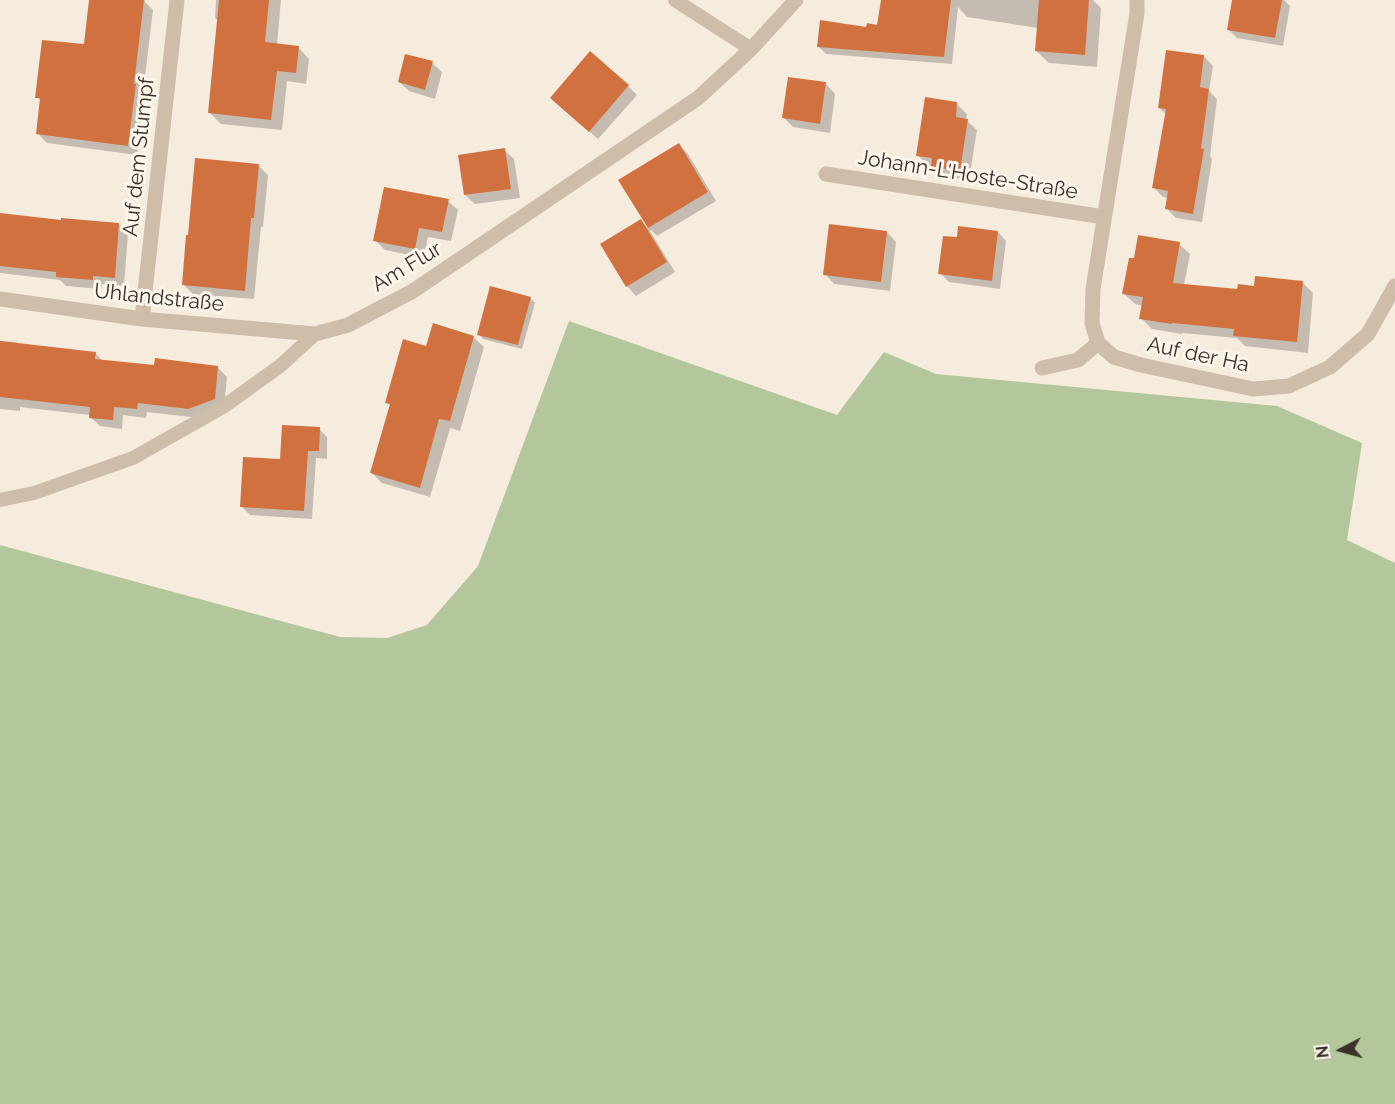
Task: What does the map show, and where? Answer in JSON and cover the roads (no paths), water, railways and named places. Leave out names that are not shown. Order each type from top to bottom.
[{"type":"street","name":"Auf dem Stumpf","points":[[142,319],[177,0]]},
{"type":"street","name":"Am Flur","points":[[315,334],[348,325],[413,291],[698,98],[751,49],[795,0]]},
{"type":"street","points":[[1042,368],[1078,360],[1098,343],[1092,323],[1093,289],[1137,13],[1137,0]]},
{"type":"street","name":"Johann-L'Hoste-Straße","points":[[826,174],[1104,217]]},
{"type":"street","name":"Auf der Ha","points":[[1098,343],[1114,357],[1141,365],[1253,389],[1289,386],[1330,367],[1368,334],[1395,286]]},
{"type":"street","name":"Uhlandstraße","points":[[0,299],[142,319],[315,334]]},
{"type":"lane","points":[[675,0],[751,49]]},
{"type":"lane","name":"Am Flur","points":[[0,500],[34,493],[133,458],[224,406],[280,366],[315,334]]}]
